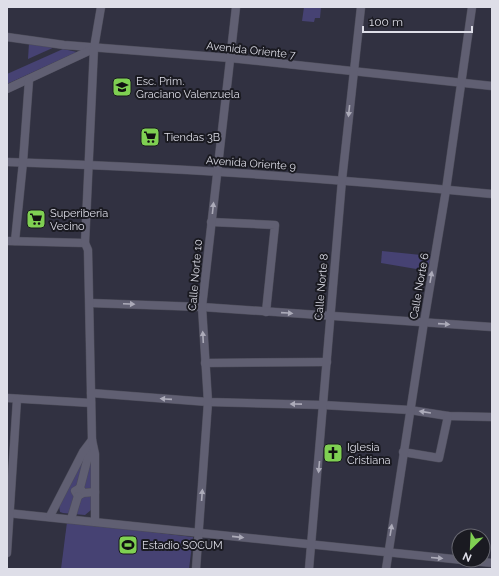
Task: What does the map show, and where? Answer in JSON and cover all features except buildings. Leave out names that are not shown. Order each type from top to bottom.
[{"type":"street","points":[[71,519],[92,440],[90,303],[88,250],[85,243],[94,48],[101,7]]},
{"type":"street","name":"Calle Norte 10","points":[[196,569],[208,402],[202,307],[236,7]]},
{"type":"street","name":"Calle Norte 8","points":[[309,569],[342,180],[361,7]]},
{"type":"street","name":"Calle Norte 6","points":[[386,569],[403,452],[446,190],[472,7]]},
{"type":"street","name":"Avenida Oriente 7","points":[[7,37],[94,48],[230,58],[492,86]]},
{"type":"street","points":[[7,89],[29,80],[94,48]]},
{"type":"street","points":[[29,80],[23,162],[11,241],[85,243]]},
{"type":"street","name":"Avenida Oriente 9","points":[[7,162],[217,171],[342,180],[492,194]]},
{"type":"street","points":[[212,222],[275,225],[266,312]]},
{"type":"street","points":[[90,303],[202,307],[492,327]]},
{"type":"street","points":[[205,363],[327,362]]},
{"type":"street","points":[[91,394],[208,402],[323,404],[410,410],[448,416],[492,417]]},
{"type":"street","points":[[7,398],[91,403]]},
{"type":"street","points":[[7,553],[17,399]]},
{"type":"street","points":[[403,452],[439,458],[448,416]]},
{"type":"street","points":[[92,440],[89,453],[95,492],[95,522]]},
{"type":"street","points":[[50,516],[65,486],[89,453]]},
{"type":"street","points":[[65,486],[79,492],[95,492]]},
{"type":"street","points":[[9,513],[50,516],[199,534],[388,554],[492,563]]},
{"type":"shaded area","points":[[304,7],[321,7],[320,18],[315,18],[314,22],[302,21]]},
{"type":"shaded area","points":[[29,43],[57,46],[28,59]]},
{"type":"shaded area","points":[[63,49],[77,52],[7,84],[7,74]]},
{"type":"shaded area","points":[[382,251],[431,256],[428,271],[381,263]]},
{"type":"shaded area","points":[[83,460],[91,462],[91,510],[85,515],[60,512],[59,506]]},
{"type":"shaded area","name":"Estadio SOCUM","points":[[67,522],[193,537],[189,569],[61,569]]},
{"type":"place","name":"Esc. Prim. Graciano Valenzuela","points":[[122,87]]},
{"type":"place","name":"Tiendas 3B","points":[[150,137]]},
{"type":"place","name":"Superiberia Vecino","points":[[36,219]]},
{"type":"place","name":"Iglesia Cristiana","points":[[333,453]]},
{"type":"place","name":"Estadio SOCUM","points":[[128,545]]}]
